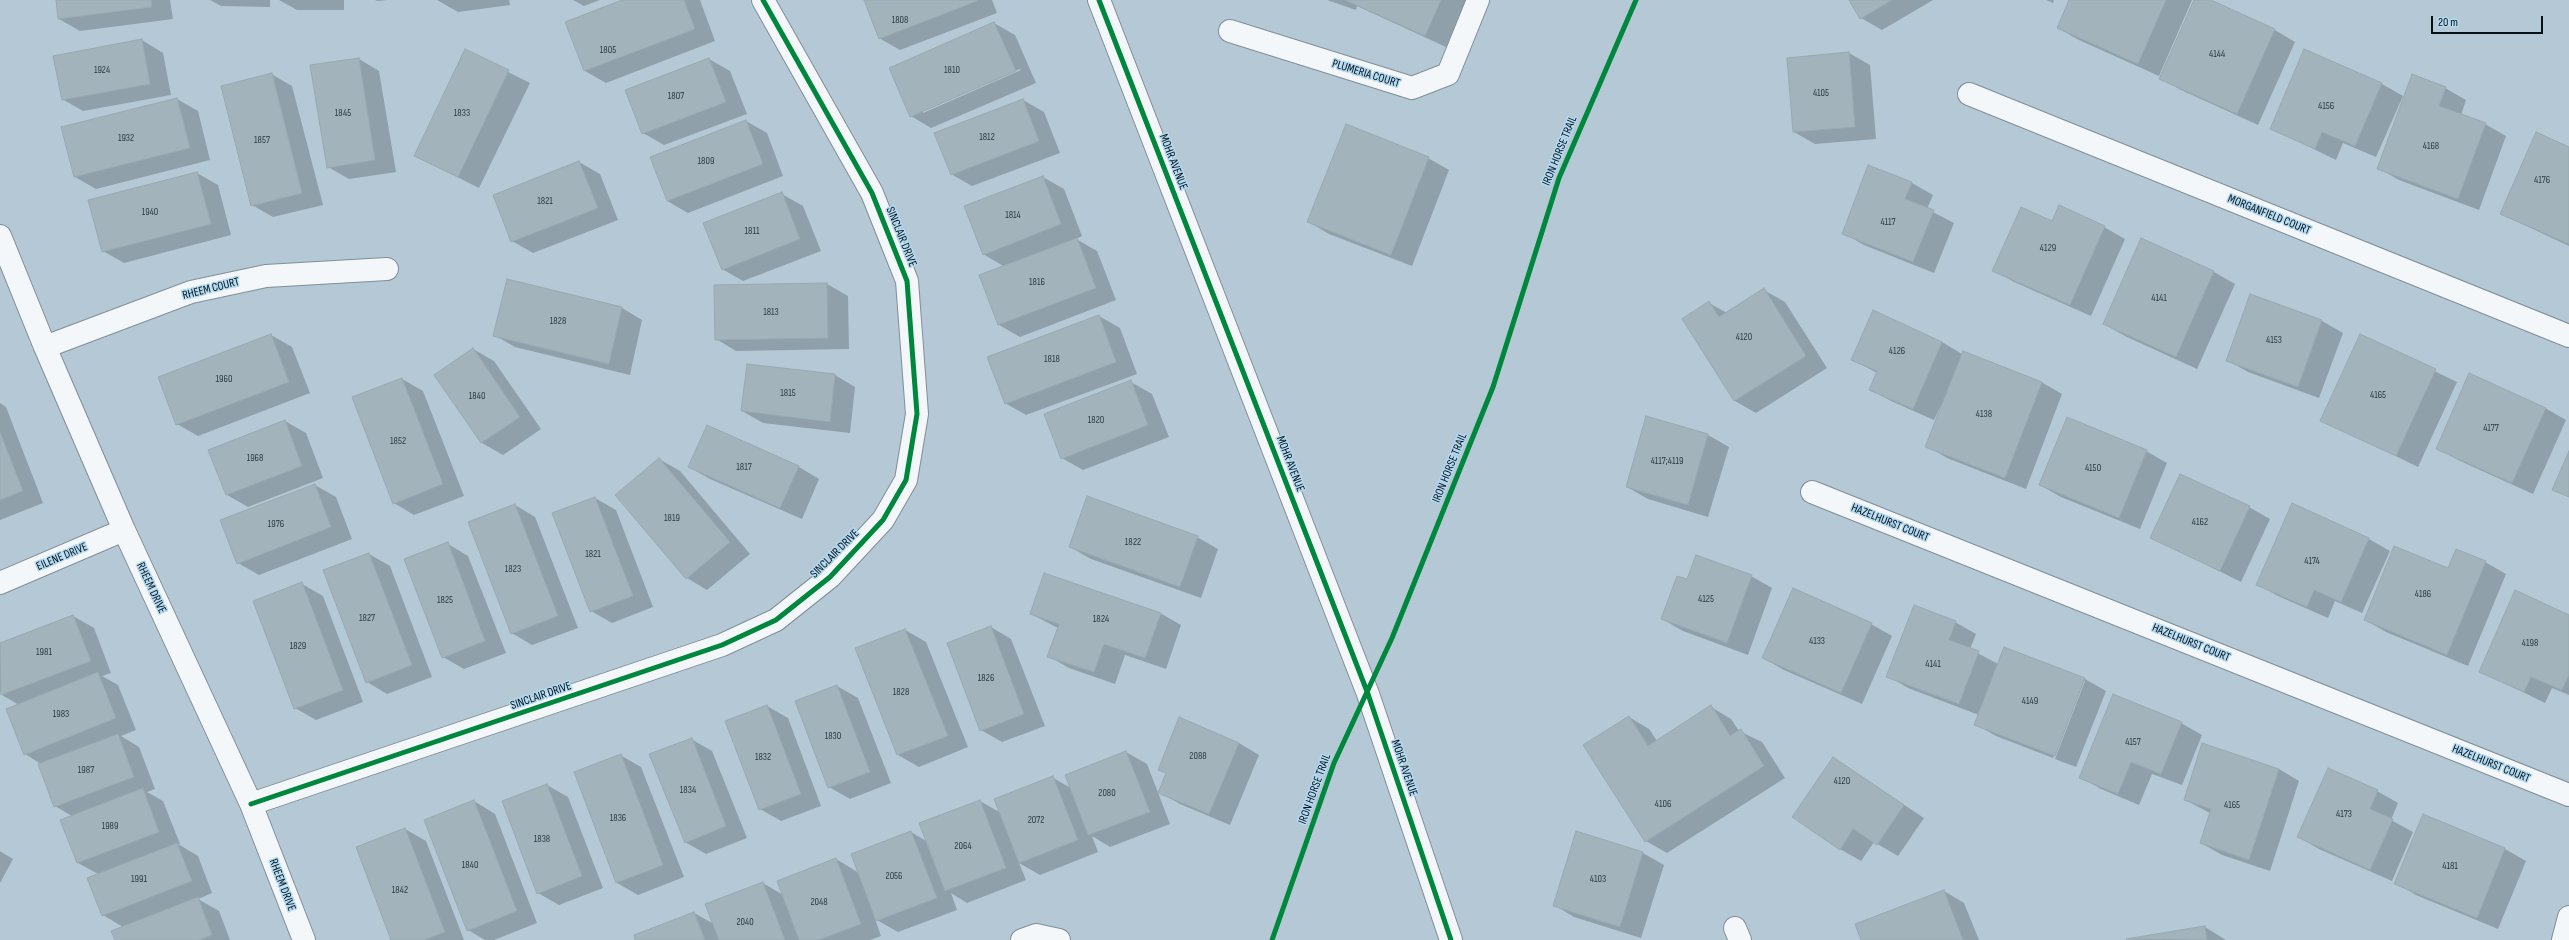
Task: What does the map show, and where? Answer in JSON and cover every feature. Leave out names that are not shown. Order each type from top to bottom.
[{"type":"street","name":"SINCLAIR DRIVE","points":[[251,804],[722,645],[776,620],[830,577],[883,520],[906,480],[917,414],[907,281],[872,193],[763,0]]},
{"type":"street","name":"MOHR AVENUE","points":[[1099,0],[1368,694],[1451,940]]},
{"type":"street","name":"PLUMERIA COURT","points":[[1230,31],[1412,88],[1448,74],[1478,0]]},
{"type":"street","name":"MORGANFIELD COURT","points":[[1969,94],[2569,336]]},
{"type":"street","name":"RHEEM DRIVE","points":[[0,236],[45,347],[124,530],[251,804],[304,940]]},
{"type":"street","name":"RHEEM COURT","points":[[45,347],[191,292],[266,276],[387,269]]},
{"type":"street","name":"HAZELHURST COURT","points":[[1812,492],[2569,795]]},
{"type":"street","name":"EILENE DRIVE","points":[[0,583],[124,530]]},
{"type":"street","points":[[2563,940],[2569,917]]},
{"type":"street","points":[[1022,940],[1036,935],[1059,940]]},
{"type":"building","points":[[56,0],[151,0],[152,7],[58,19]]},
{"type":"building","points":[[622,0],[684,0],[695,29],[584,71],[565,22]]},
{"type":"building","points":[[864,0],[977,0],[977,1],[879,39]]},
{"type":"building","points":[[1345,0],[1441,0],[1425,36]]},
{"type":"building","points":[[1849,0],[1892,0],[1860,19]]},
{"type":"building","points":[[2069,0],[2166,0],[2138,64],[2057,28]]},
{"type":"building","points":[[2194,0],[2211,0],[2275,29],[2237,114],[2159,79]]},
{"type":"building","points":[[994,22],[1016,71],[910,117],[889,68]]},
{"type":"building","points":[[142,39],[150,84],[62,100],[53,56]]},
{"type":"building","points":[[465,49],[509,70],[458,177],[414,156]]},
{"type":"building","points":[[2304,49],[2382,83],[2355,146],[2322,132],[2315,149],[2270,129]]},
{"type":"building","points":[[1849,52],[1855,127],[1793,132],[1787,58]]},
{"type":"building","points":[[359,58],[375,160],[327,168],[310,65]]},
{"type":"building","points":[[709,58],[726,102],[642,134],[625,90]]},
{"type":"building","points":[[272,73],[302,193],[251,206],[221,86]]},
{"type":"building","points":[[2412,74],[2446,87],[2439,106],[2486,123],[2458,199],[2377,169]]},
{"type":"building","points":[[177,98],[190,148],[74,177],[61,127]]},
{"type":"building","points":[[1023,99],[1039,141],[951,175],[934,133]]},
{"type":"building","points":[[746,120],[763,164],[667,201],[650,157]]},
{"type":"building","points":[[1346,124],[1429,157],[1391,255],[1307,222]]},
{"type":"building","points":[[2536,132],[2569,147],[2569,244],[2500,214]]},
{"type":"building","points":[[579,161],[598,208],[511,242],[493,195]]},
{"type":"building","points":[[1868,165],[1912,182],[1905,199],[1934,210],[1913,262],[1842,234]]},
{"type":"building","points":[[197,172],[211,224],[102,252],[88,200]]},
{"type":"building","points":[[1043,176],[1061,224],[983,255],[964,206]]},
{"type":"building","points":[[782,192],[800,239],[722,270],[703,223]]},
{"type":"building","points":[[2059,205],[2105,226],[2070,305],[1992,271],[2021,207],[2052,221]]},
{"type":"building","points":[[1077,238],[1096,288],[998,325],[979,275]]},
{"type":"building","points":[[2141,238],[2214,271],[2176,357],[2103,324]]},
{"type":"building","points":[[507,279],[622,307],[609,364],[493,336]]},
{"type":"building","points":[[827,283],[828,338],[715,340],[714,285]]},
{"type":"building","points":[[1764,288],[1806,356],[1734,401],[1682,319],[1709,301],[1719,317]]},
{"type":"building","points":[[2250,294],[2322,320],[2298,387],[2226,361]]},
{"type":"building","points":[[1873,310],[1942,342],[1913,409],[1869,390],[1877,371],[1851,360]]},
{"type":"building","points":[[1099,315],[1116,362],[1005,404],[987,357]]},
{"type":"building","points":[[271,334],[289,382],[176,425],[158,377]]},
{"type":"building","points":[[2360,334],[2436,369],[2396,456],[2320,421]]},
{"type":"building","points":[[473,348],[520,417],[481,443],[434,375]]},
{"type":"building","points":[[1963,351],[2042,382],[2005,478],[1925,447]]},
{"type":"building","points":[[747,364],[835,374],[830,422],[741,411]]},
{"type":"building","points":[[2469,373],[2546,408],[2512,483],[2436,449]]},
{"type":"building","points":[[402,378],[443,484],[393,504],[352,397]]},
{"type":"building","points":[[1131,380],[1148,425],[1061,459],[1044,414]]},
{"type":"building","points":[[1646,416],[1708,434],[1688,505],[1626,487]]},
{"type":"building","points":[[2067,417],[2147,450],[2119,518],[2039,485]]},
{"type":"building","points":[[285,420],[302,466],[226,495],[208,450]]},
{"type":"building","points":[[707,425],[799,466],[780,508],[688,467]]},
{"type":"building","points":[[0,432],[23,491],[0,500]]},
{"type":"building","points":[[2569,451],[2569,497],[2552,490]]},
{"type":"building","points":[[659,458],[730,542],[686,579],[615,495]]},
{"type":"building","points":[[2180,474],[2250,506],[2220,571],[2150,538]]},
{"type":"building","points":[[315,484],[331,527],[237,564],[220,520]]},
{"type":"building","points":[[1087,496],[1198,536],[1180,587],[1069,547]]},
{"type":"building","points":[[595,497],[633,596],[590,612],[552,513]]},
{"type":"building","points":[[2292,503],[2369,538],[2341,602],[2314,590],[2307,607],[2256,585]]},
{"type":"building","points":[[515,504],[558,616],[511,634],[468,522]]},
{"type":"building","points":[[448,542],[485,641],[442,658],[404,559]]},
{"type":"building","points":[[2394,546],[2448,568],[2456,549],[2486,561],[2447,655],[2364,620]]},
{"type":"building","points":[[369,553],[412,665],[366,683],[323,570]]},
{"type":"building","points":[[1696,555],[1752,575],[1727,643],[1661,619],[1677,576],[1687,579]]},
{"type":"building","points":[[1044,573],[1161,613],[1145,658],[1104,644],[1094,672],[1047,657],[1059,624],[1030,614]]},
{"type":"building","points":[[302,582],[343,690],[294,709],[253,601]]},
{"type":"building","points":[[1793,588],[1872,623],[1841,693],[1762,658]]},
{"type":"building","points":[[2515,590],[2569,615],[2569,675],[2562,690],[2531,677],[2524,692],[2479,672]]},
{"type":"building","points":[[1914,605],[1956,621],[1949,640],[1979,651],[1959,704],[1886,677]]},
{"type":"building","points":[[73,615],[91,661],[1,695],[0,643]]},
{"type":"building","points":[[991,626],[1024,714],[980,731],[947,643]]},
{"type":"building","points":[[905,629],[948,736],[897,755],[855,648]]},
{"type":"building","points":[[2004,647],[2085,678],[2055,756],[1974,725]]},
{"type":"building","points":[[98,672],[116,718],[24,755],[6,709]]},
{"type":"building","points":[[837,685],[870,772],[828,788],[795,701]]},
{"type":"building","points":[[2113,694],[2182,722],[2161,774],[2131,762],[2118,794],[2079,778]]},
{"type":"building","points":[[767,705],[801,794],[759,810],[725,721]]},
{"type":"building","points":[[1711,705],[1730,736],[1741,729],[1764,766],[1645,842],[1583,745],[1629,716],[1648,746]]},
{"type":"building","points":[[1179,717],[1239,743],[1209,814],[1158,793],[1166,773],[1158,770]]},
{"type":"building","points":[[118,734],[134,777],[54,807],[38,764]]},
{"type":"building","points":[[692,738],[726,826],[685,843],[649,754]]},
{"type":"building","points":[[2202,743],[2279,769],[2249,860],[2200,843],[2211,809],[2184,800]]},
{"type":"building","points":[[1126,751],[1150,812],[1088,835],[1065,775]]},
{"type":"building","points":[[621,754],[663,865],[616,883],[574,772]]},
{"type":"building","points":[[1833,757],[1904,805],[1877,845],[1853,829],[1840,850],[1792,817]]},
{"type":"building","points":[[2328,768],[2378,790],[2370,809],[2393,819],[2370,870],[2297,837]]},
{"type":"building","points":[[1053,776],[1078,840],[1019,863],[994,799]]},
{"type":"building","points":[[547,784],[582,876],[537,894],[502,801]]},
{"type":"building","points":[[143,788],[159,832],[77,863],[60,820]]},
{"type":"building","points":[[474,800],[517,911],[467,931],[424,820]]},
{"type":"building","points":[[980,800],[1006,868],[945,891],[919,823]]},
{"type":"building","points":[[2423,814],[2505,848],[2477,918],[2394,884]]},
{"type":"building","points":[[405,828],[445,932],[424,940],[391,940],[356,847]]},
{"type":"building","points":[[911,831],[937,898],[876,921],[851,854]]},
{"type":"building","points":[[1576,831],[1643,852],[1620,927],[1553,906]]},
{"type":"building","points":[[177,843],[192,881],[102,916],[87,878]]},
{"type":"building","points":[[836,858],[861,924],[818,940],[799,940],[777,881]]},
{"type":"building","points":[[763,882],[785,940],[719,940],[705,904]]},
{"type":"building","points":[[1944,890],[1963,940],[1861,940],[1855,924]]},
{"type":"building","points":[[198,897],[212,935],[199,940],[115,940],[111,931]]},
{"type":"building","points":[[694,912],[705,940],[635,940],[634,935]]},
{"type":"building","points":[[2205,926],[2207,940],[2126,939]]},
{"type":"cycle path","points":[[251,804],[722,645],[776,620],[830,577],[883,520],[906,480],[917,414],[907,281],[872,193],[763,0]]},
{"type":"cycle path","points":[[1099,0],[1368,694],[1451,940]]},
{"type":"cycle path","name":"IRON HORSE TRAIL","points":[[1272,940],[1334,763],[1392,638],[1493,387],[1559,178],[1636,0]]}]
